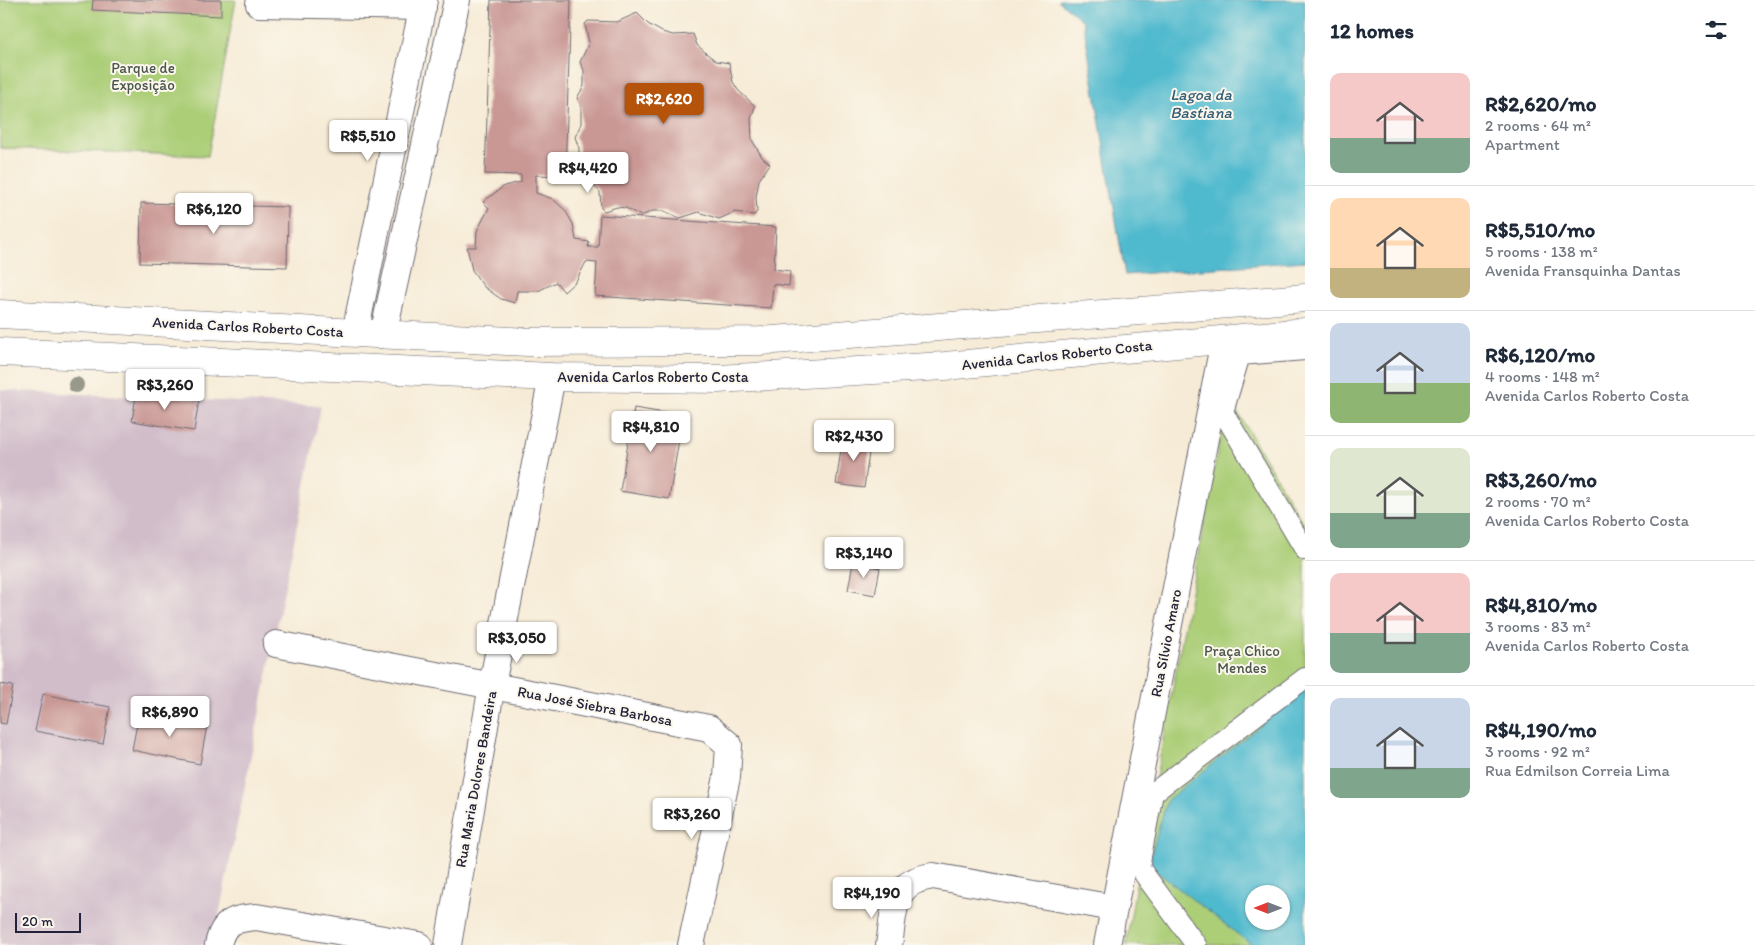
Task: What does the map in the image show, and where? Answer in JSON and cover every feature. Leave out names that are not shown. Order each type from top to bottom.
[{"type":"main road","name":"Avenida Carlos Roberto Costa","points":[[0,314],[528,342],[761,341],[1305,298]]},
{"type":"main road","name":"Avenida Carlos Roberto Costa","points":[[0,352],[552,377],[718,379],[906,368],[1305,332]]},
{"type":"street","points":[[383,335],[457,0]]},
{"type":"street","points":[[259,4],[423,3],[354,333]]},
{"type":"street","name":"Rua Sílvio Amaro","points":[[1107,945],[1224,340]]},
{"type":"street","points":[[1305,350],[1240,355],[1223,412],[1305,550]]},
{"type":"street","name":"Rua Maria Dolores Bandeira","points":[[448,945],[492,685],[552,377]]},
{"type":"street","name":"Rua José Siebra Barbosa","points":[[276,644],[709,728],[729,745],[730,756],[691,945]]},
{"type":"street","points":[[1196,945],[1139,866],[1153,793],[1305,678]]},
{"type":"street","points":[[889,945],[896,900],[904,886],[916,878],[934,876],[1114,908]]},
{"type":"street","points":[[220,938],[226,925],[236,920],[256,917],[419,945]]},
{"type":"shaded area","points":[[0,390],[321,406],[213,945],[0,945]]},
{"type":"green space","name":"Parque de Exposição","points":[[0,0],[236,0],[208,156],[0,148]]},
{"type":"green space","name":"Praça Chico Mendes","points":[[1228,396],[1305,526],[1305,690],[1148,864],[1252,945],[1126,945],[1139,867]]},
{"type":"water","name":"Lagoa da Bastiana","points":[[1058,0],[1305,0],[1305,261],[1125,275],[1083,21]]},
{"type":"water","points":[[1305,690],[1305,945],[1252,945],[1148,865],[1167,800]]},
{"type":"building","points":[[93,0],[221,0],[221,16],[92,10]]},
{"type":"building","points":[[491,0],[571,0],[565,176],[536,175],[536,193],[553,199],[565,210],[573,224],[576,240],[589,242],[588,247],[598,247],[600,215],[776,227],[774,269],[790,271],[789,286],[773,284],[771,308],[595,296],[597,263],[586,262],[576,281],[564,292],[556,282],[538,291],[517,291],[515,303],[501,299],[484,287],[472,270],[467,247],[476,247],[477,231],[489,208],[483,202],[504,186],[521,182],[521,175],[485,174]]},
{"type":"building","points":[[637,13],[648,24],[662,32],[673,35],[693,34],[697,45],[707,54],[716,61],[729,63],[733,82],[738,90],[755,106],[751,119],[752,140],[762,157],[770,164],[759,180],[756,197],[757,212],[754,215],[735,212],[719,219],[699,212],[680,218],[664,211],[653,211],[641,216],[626,208],[617,207],[604,211],[601,208],[600,192],[592,184],[575,179],[579,163],[579,148],[575,137],[581,124],[581,105],[577,98],[584,86],[584,70],[580,62],[589,43],[585,24],[588,21],[617,22]]},
{"type":"building","points":[[141,203],[288,207],[287,267],[140,263]]},
{"type":"building","points":[[137,390],[199,400],[194,431],[132,421]]},
{"type":"building","points":[[634,408],[683,416],[669,499],[620,491]]},
{"type":"building","points":[[843,435],[871,439],[864,488],[836,484]]},
{"type":"building","points":[[853,563],[880,568],[875,595],[848,590]]},
{"type":"building","points":[[0,684],[13,686],[6,724],[0,723]]},
{"type":"building","points":[[43,694],[110,707],[103,744],[35,731]]},
{"type":"building","points":[[139,713],[207,726],[200,764],[132,750]]}]
